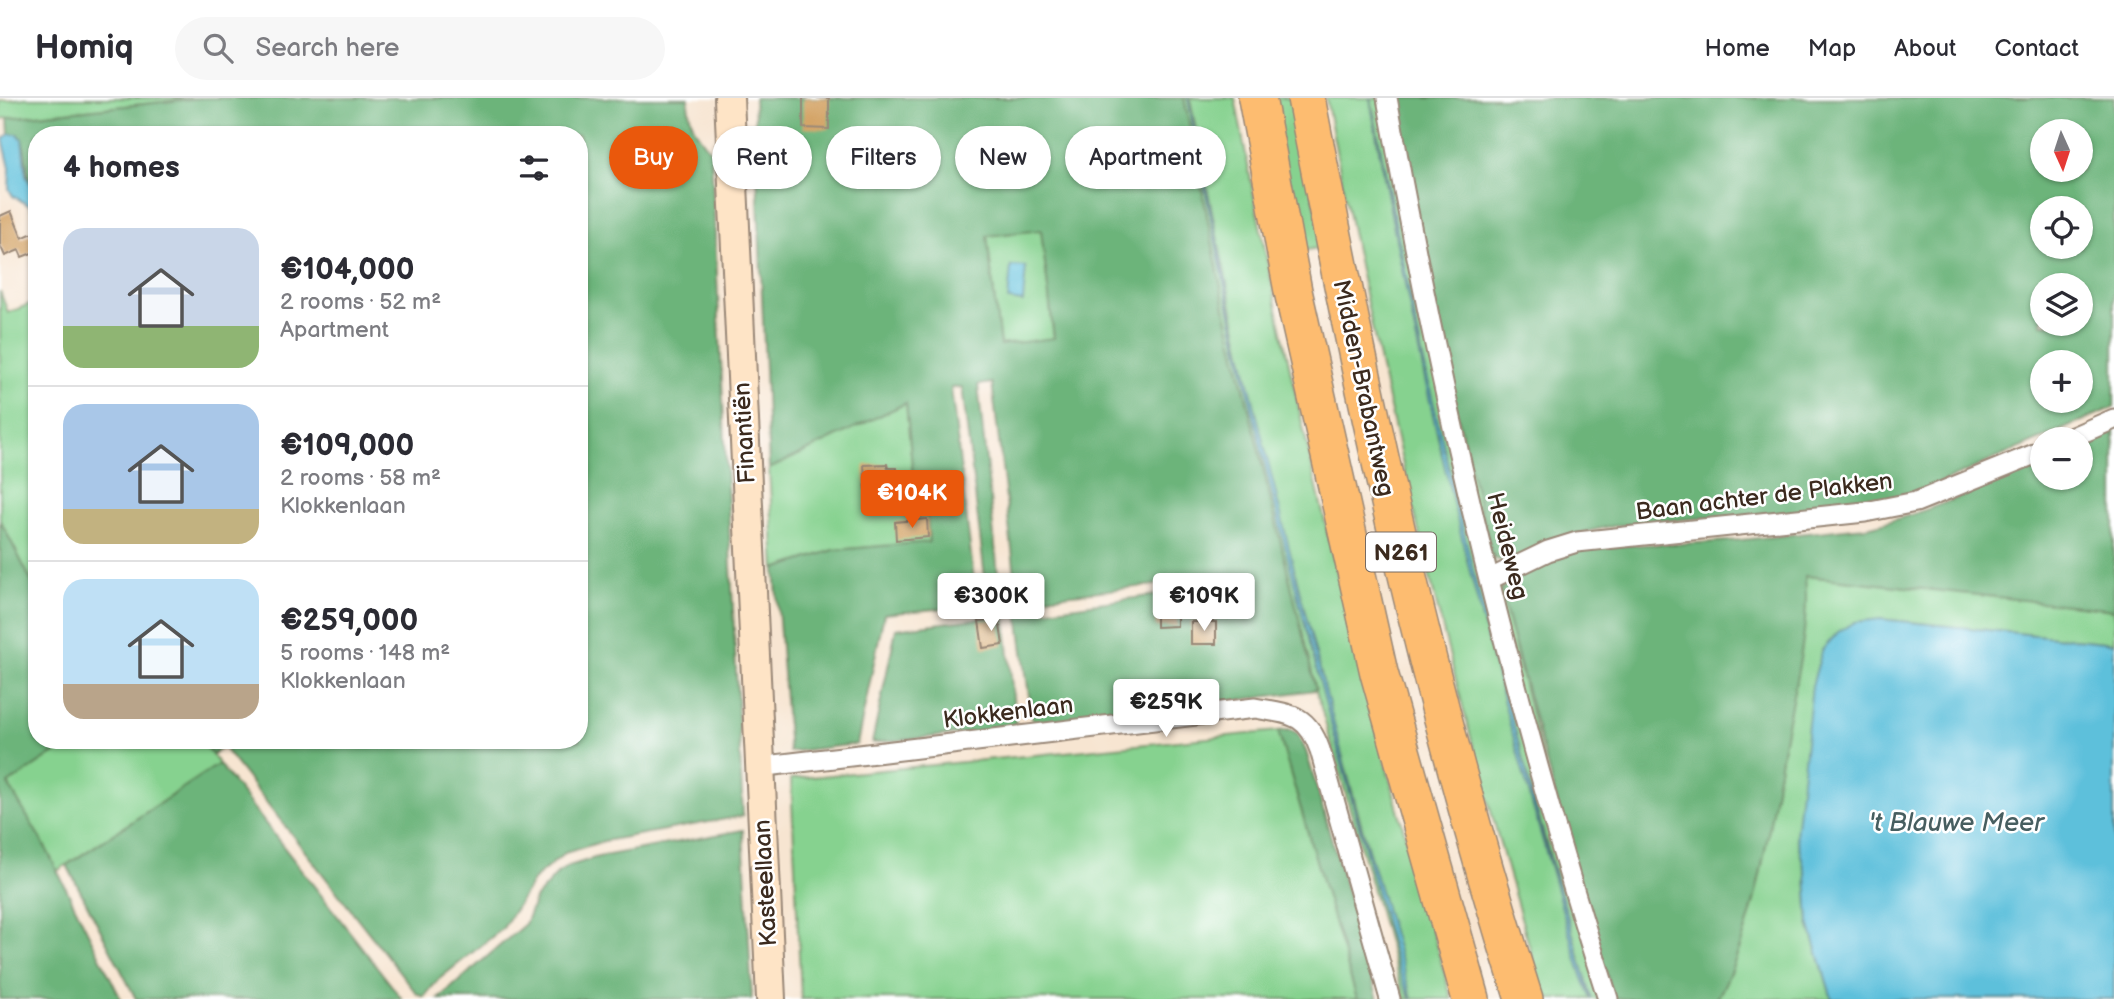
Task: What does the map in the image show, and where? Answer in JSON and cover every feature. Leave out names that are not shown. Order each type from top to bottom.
[{"type":"highway","name":"Midden-Brabantweg","points":[[1257,98],[1293,291],[1379,673],[1471,999]]},
{"type":"highway","name":"Midden-Brabantweg","points":[[1306,98],[1343,292],[1427,661],[1524,999]]},
{"type":"street","name":"Finantiën","points":[[729,98],[758,767]]},
{"type":"street","name":"Heideweg","points":[[1387,98],[1424,288],[1490,579],[1526,720],[1608,999]]},
{"type":"street","points":[[2093,428],[2114,419]]},
{"type":"street","name":"Baan achter de Plakken","points":[[1490,579],[1548,551],[1577,542],[1865,512],[1916,502],[2030,456]]},
{"type":"street","name":"Klokkenlaan","points":[[758,767],[1255,708],[1300,718],[1313,731],[1320,750],[1390,999]]},
{"type":"street","name":"Kasteellaan","points":[[758,767],[771,999]]},
{"type":"green space","points":[[26,98],[202,98],[0,119],[0,101]]},
{"type":"green space","points":[[202,98],[688,98],[689,114],[694,126],[609,126],[609,189],[698,189],[698,134],[711,151],[743,816],[604,841],[565,853],[535,878],[503,928],[438,980],[424,997],[417,994],[225,749],[588,749],[588,126],[28,126],[28,173],[22,140],[18,134],[9,134],[8,118]]},
{"type":"green space","points":[[754,98],[1184,98],[1189,126],[1065,126],[1065,189],[1202,189],[1226,313],[1316,690],[1033,726],[1018,614],[1164,594],[1164,584],[1018,600],[992,383],[978,385],[1001,602],[988,603],[962,387],[951,388],[977,605],[884,614],[857,744],[789,752],[775,569],[834,550],[929,542],[927,516],[917,517],[906,403],[769,469],[758,189],[812,189],[812,126],[755,126]],"holes":[[[1041,230],[1054,338],[1000,345],[987,236]]]},
{"type":"green space","points":[[1184,98],[1188,98],[1193,126],[1189,126]]},
{"type":"green space","points":[[1190,98],[1235,98],[1281,325],[1332,551],[1389,776],[1452,999],[1412,999],[1396,948],[1310,632],[1233,313],[1208,189],[1226,189],[1226,126],[1195,126]]},
{"type":"green space","points":[[1267,98],[1294,98],[1323,247],[1296,252]]},
{"type":"green space","points":[[1326,98],[1370,98],[1414,326],[1466,552],[1526,776],[1591,999],[1545,999],[1512,888],[1452,664],[1397,439]]},
{"type":"green space","points":[[1371,98],[1380,98],[1601,999],[1592,999],[1479,597],[1426,371]]},
{"type":"green space","points":[[1393,98],[2114,98],[2114,407],[2068,427],[2030,427],[2030,444],[1926,489],[1888,498],[1811,510],[1608,527],[1565,538],[1505,561],[1498,560],[1491,553],[1457,413]]},
{"type":"green space","points":[[1202,189],[1206,189],[1229,307],[1336,740],[1410,999],[1405,999],[1396,971],[1316,690],[1226,313]]},
{"type":"green space","points":[[1041,229],[1054,339],[1000,345],[987,236]]},
{"type":"green space","points":[[0,291],[8,313],[28,305],[28,574],[0,520]]},
{"type":"green space","points":[[906,403],[917,516],[927,516],[929,543],[834,550],[775,569],[769,469]]},
{"type":"green space","points":[[2114,431],[2114,610],[1805,576],[1804,636],[1768,836],[1753,904],[1732,969],[1717,999],[1614,999],[1569,848],[1501,593],[1503,587],[1523,571],[1545,560],[1595,548],[1718,542],[1867,527],[1934,507],[2030,467],[2030,490],[2093,490],[2093,440]]},
{"type":"green space","points":[[0,520],[28,574],[28,749],[60,749],[8,784],[47,850],[121,999],[0,999]]},
{"type":"green space","points":[[1804,575],[2114,610],[2114,643],[1880,619],[1796,836],[1806,874],[1809,923],[1832,999],[1717,999],[1744,937],[1768,836],[1803,635]]},
{"type":"green space","points":[[1005,615],[1016,728],[872,743],[896,629]]},
{"type":"green space","points":[[1290,730],[1297,733],[1306,751],[1378,999],[1357,999],[1278,731]]},
{"type":"green space","points":[[1278,731],[1357,999],[801,999],[791,779]]},
{"type":"green space","points":[[60,749],[208,749],[219,764],[57,871],[8,784]]},
{"type":"green space","points":[[208,749],[220,749],[212,755]]},
{"type":"green space","points":[[219,764],[402,999],[136,999],[67,865]]},
{"type":"green space","points":[[743,830],[752,999],[438,999],[525,924],[536,897],[559,872],[569,866],[598,857]]},
{"type":"water","points":[[1370,98],[1422,355],[1476,583],[1544,839],[1592,999],[1570,938],[1497,678],[1449,486],[1407,293]]},
{"type":"water","points":[[9,134],[18,134],[22,139],[28,179],[28,205],[13,196],[9,189],[10,168],[3,139]]},
{"type":"water","points":[[1207,189],[1232,313],[1298,585],[1356,809],[1412,999],[1406,989],[1386,926],[1290,566],[1245,379]]},
{"type":"water","points":[[1011,266],[1026,267],[1023,302],[1008,300]]},
{"type":"water","name":"'t Blauwe Meer","points":[[1880,619],[2114,643],[2114,999],[1832,999],[1809,923],[1806,874],[1796,836],[1812,686],[1822,650],[1838,632],[1855,622]]},
{"type":"building","points":[[803,98],[829,98],[829,126],[826,129],[803,126]]},
{"type":"building","points":[[11,211],[22,238],[28,235],[28,255],[22,257],[19,250],[5,256],[0,245],[0,216]]},
{"type":"building","points":[[887,464],[888,468],[897,468],[901,512],[873,514],[872,490],[866,490],[864,465]]},
{"type":"building","points":[[927,519],[928,537],[896,540],[895,522]]},
{"type":"building","points":[[1156,606],[1177,606],[1177,626],[1156,627]]},
{"type":"building","points":[[999,619],[1003,645],[983,648],[979,621]]},
{"type":"building","points":[[1191,622],[1216,622],[1216,644],[1191,644]]}]
